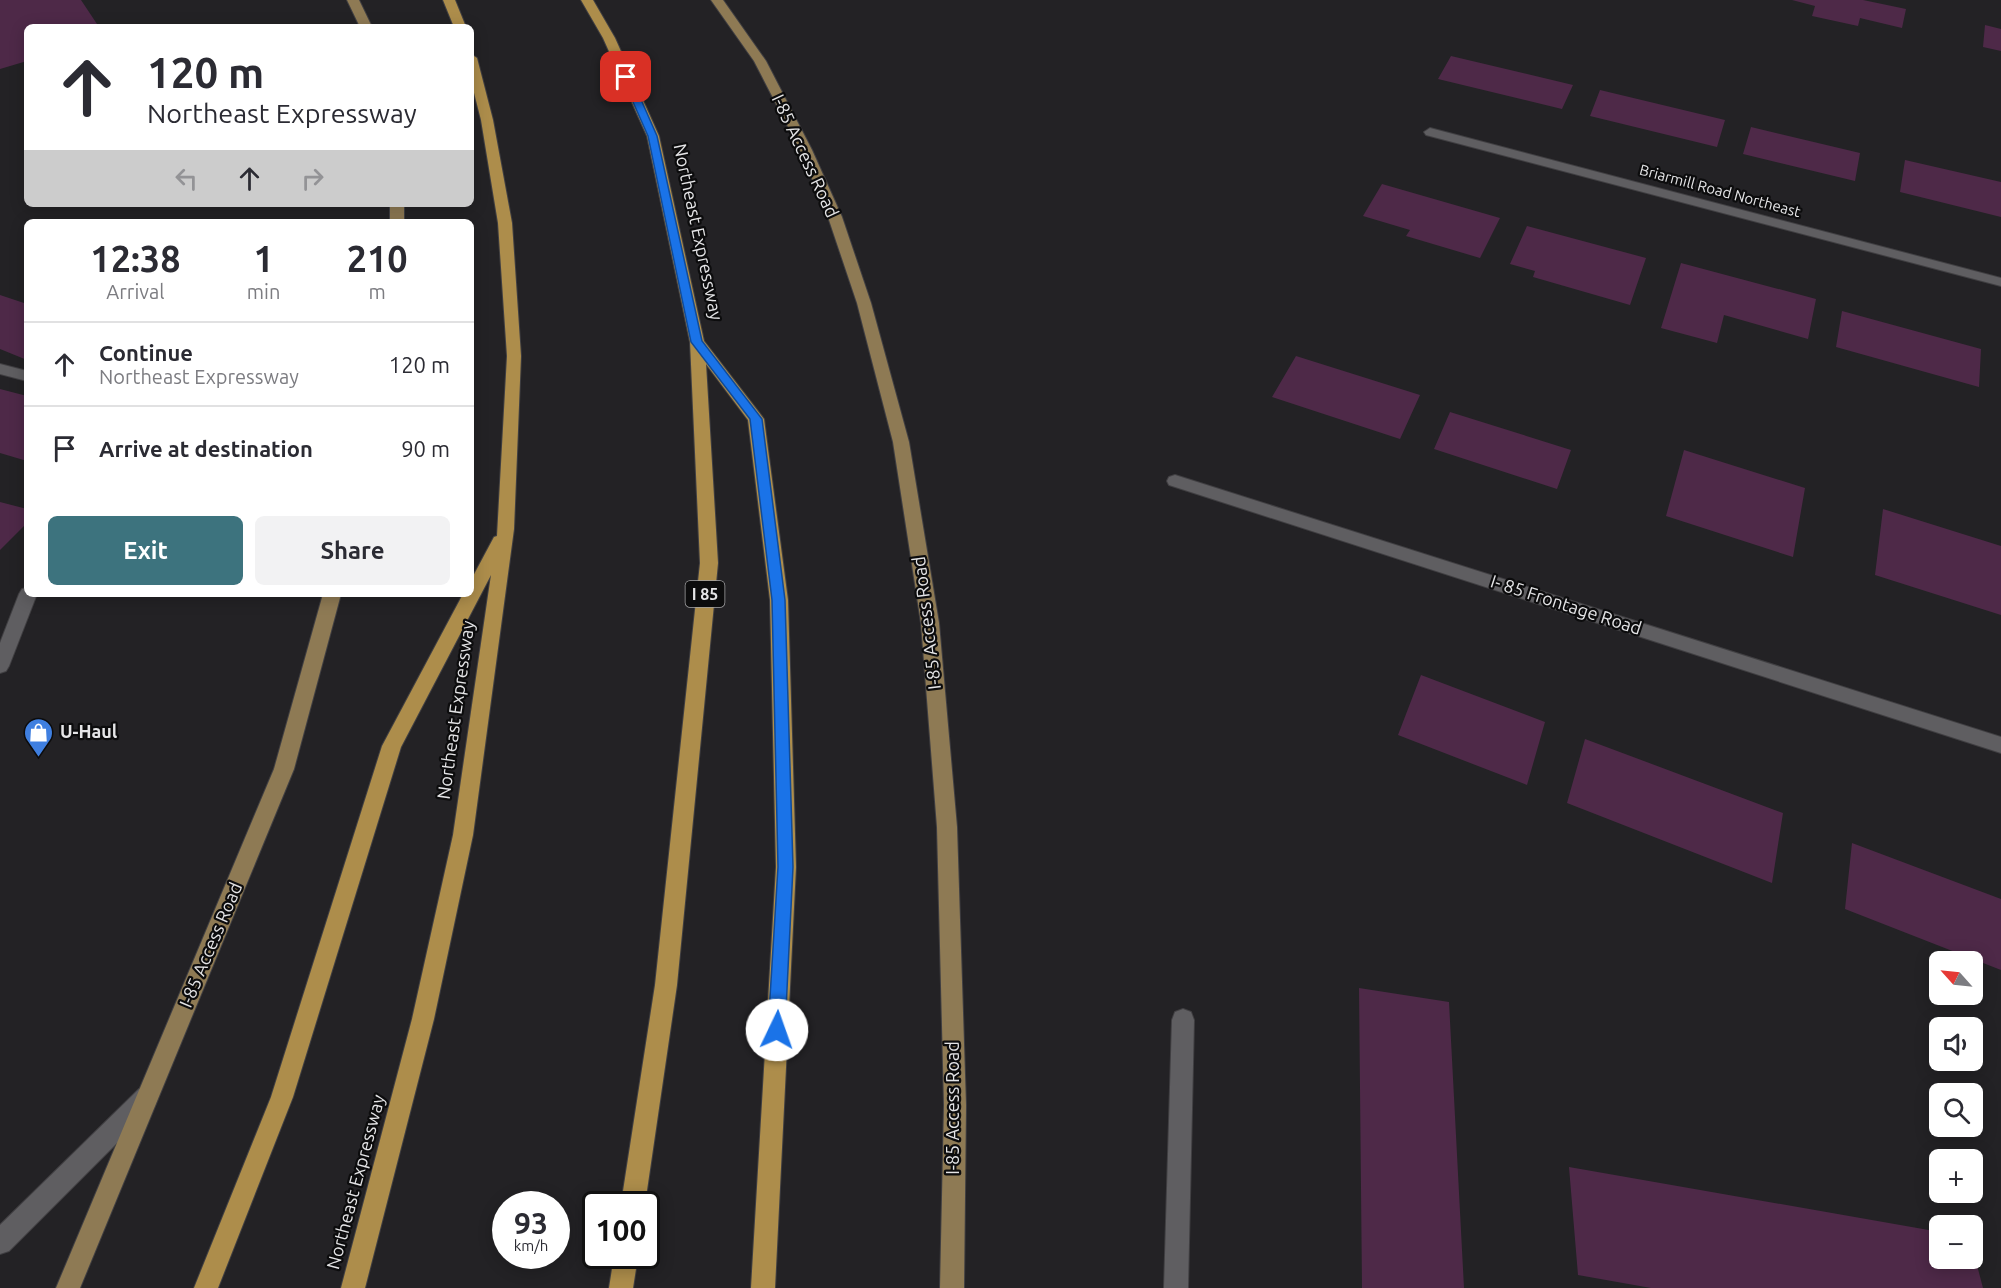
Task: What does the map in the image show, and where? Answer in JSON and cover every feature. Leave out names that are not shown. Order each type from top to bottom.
[{"type":"highway","points":[[449,0],[459,24]]},
{"type":"highway","name":"Northeast Expressway","points":[[587,0],[609,38],[652,136],[697,342],[709,562],[666,985],[635,1191]]},
{"type":"highway","name":"Northeast Expressway","points":[[354,1288],[423,1019],[463,835],[506,529],[514,356],[506,223],[487,120],[474,70]]},
{"type":"highway","points":[[697,342],[756,419],[779,600],[786,867],[763,1288]]},
{"type":"highway","points":[[474,590],[506,529]]},
{"type":"highway","points":[[206,1288],[282,1097],[392,746],[470,597]]},
{"type":"highway","points":[[621,1288],[624,1269]]},
{"type":"main road","points":[[353,0],[365,24]]},
{"type":"main road","name":"I-85 Access Road","points":[[717,0],[760,61],[806,150],[835,217],[864,303],[901,442],[930,622],[947,827],[955,1105],[952,1288]]},
{"type":"main road","name":"I-85 Access Road","points":[[68,1288],[284,770],[331,597]]},
{"type":"street","name":"Briarmill Road Northeast","points":[[1430,132],[2001,282]]},
{"type":"street","points":[[0,369],[24,375]]},
{"type":"street","name":"I- 85 Frontage Road","points":[[1175,481],[2001,745]]},
{"type":"street","points":[[0,666],[27,597]]},
{"type":"street","points":[[1176,1288],[1183,1020]]},
{"type":"street","points":[[0,1242],[148,1095]]},
{"type":"building","points":[[0,0],[81,0],[97,24],[24,24],[24,62],[0,69]]},
{"type":"building","points":[[1792,0],[1863,0],[1906,9],[1902,28],[1860,18],[1858,26],[1812,16],[1815,6]]},
{"type":"building","points":[[1985,25],[2001,29],[2001,51],[1983,47]]},
{"type":"building","points":[[1451,56],[1573,85],[1562,109],[1438,79]]},
{"type":"building","points":[[1600,90],[1725,120],[1717,147],[1590,116]]},
{"type":"building","points":[[1751,127],[1860,153],[1855,181],[1743,154]]},
{"type":"building","points":[[1905,160],[2001,182],[2001,217],[1900,192]]},
{"type":"building","points":[[1382,184],[1500,218],[1480,258],[1406,236],[1410,230],[1363,216]]},
{"type":"building","points":[[1527,226],[1646,258],[1630,305],[1533,277],[1535,271],[1510,264]]},
{"type":"building","points":[[1681,263],[1816,299],[1808,339],[1724,315],[1717,343],[1661,328]]},
{"type":"building","points":[[0,295],[24,303],[24,359],[0,349]]},
{"type":"building","points":[[1842,311],[1981,349],[1979,387],[1836,347]]},
{"type":"building","points":[[1296,356],[1420,395],[1400,439],[1272,397]]},
{"type":"building","points":[[0,389],[24,395],[24,460],[0,453]]},
{"type":"building","points":[[1450,412],[1571,450],[1557,489],[1434,449]]},
{"type":"building","points":[[1684,450],[1805,488],[1793,557],[1666,516]]},
{"type":"building","points":[[0,502],[24,508],[24,526],[0,550]]},
{"type":"building","points":[[1883,509],[2001,546],[2001,615],[1875,575]]},
{"type":"building","points":[[1421,675],[1545,722],[1527,785],[1398,735]]},
{"type":"building","points":[[1585,739],[1783,813],[1772,883],[1567,803]]},
{"type":"building","points":[[1852,843],[2001,899],[2001,970],[1983,963],[1983,951],[1952,951],[1845,909]]},
{"type":"building","points":[[1359,988],[1449,1002],[1464,1288],[1362,1288]]},
{"type":"building","points":[[1569,1167],[1929,1230],[1929,1269],[1978,1269],[1983,1288],[1651,1288],[1578,1275]]},
{"type":"place","name":"U-Haul","points":[[39,758]]},
{"type":"route","points":[[626,77],[652,136],[697,342],[756,419],[779,600],[786,867],[777,1030]]}]
